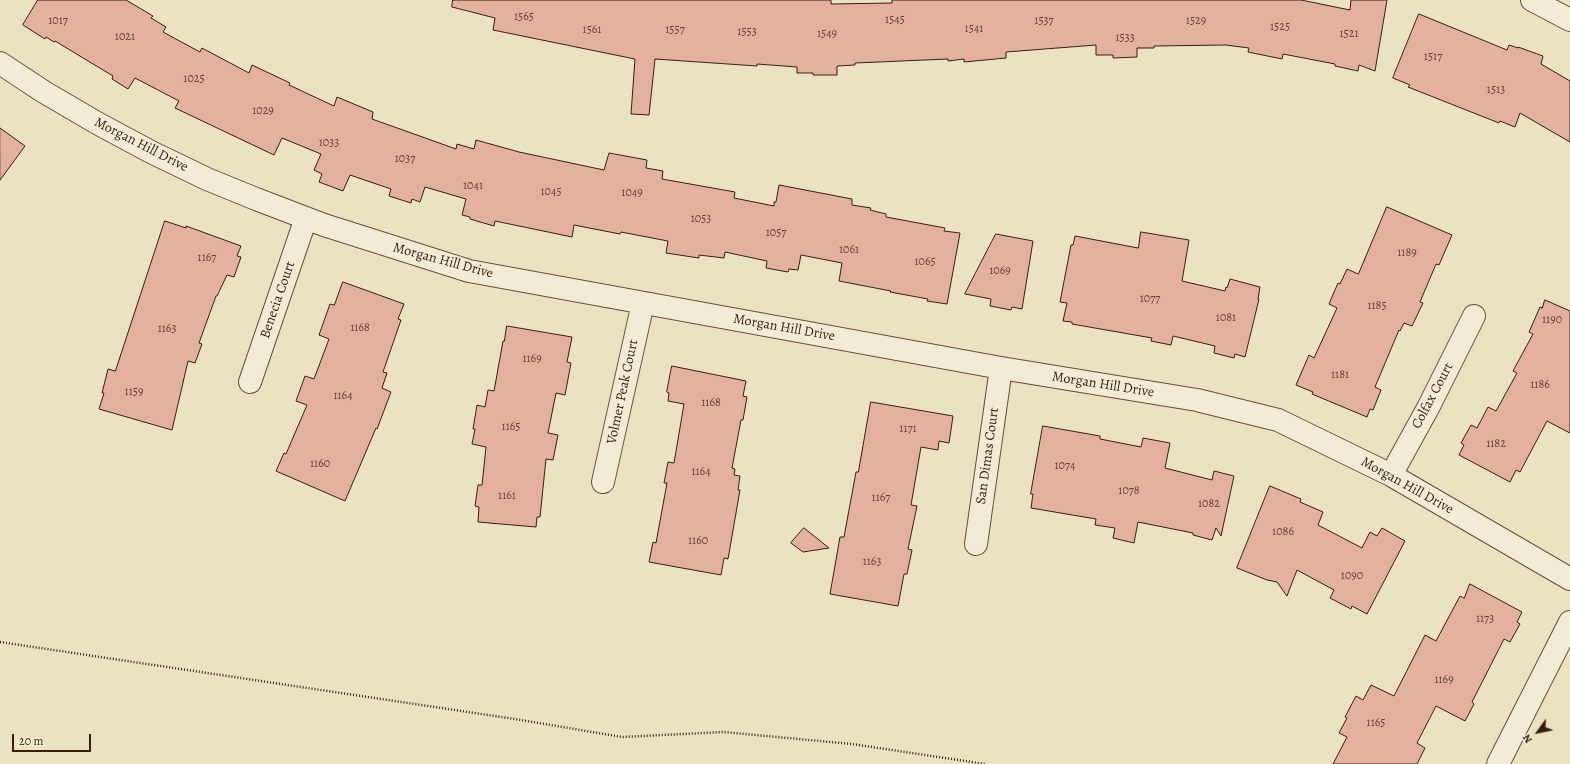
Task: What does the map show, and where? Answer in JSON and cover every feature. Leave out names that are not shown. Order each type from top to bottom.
[{"type":"street","points":[[1532,0],[1570,20]]},
{"type":"street","name":"Morgan Hill Drive","points":[[0,64],[67,106],[151,152],[207,178],[306,218],[368,240],[469,271],[1001,368],[1197,400],[1278,420],[1391,475],[1570,579]]},
{"type":"street","name":"Benecia Court","points":[[250,382],[306,218]]},
{"type":"street","name":"Volmer Peak Court","points":[[603,482],[643,302]]},
{"type":"street","name":"Colfax Court","points":[[1391,475],[1428,408],[1474,316]]},
{"type":"street","name":"San Dimas Court","points":[[976,544],[1001,368]]},
{"type":"street","points":[[1498,764],[1570,622]]},
{"type":"path","points":[[0,642],[515,719],[622,737],[724,732],[852,744],[986,764]]},
{"type":"building","points":[[38,0],[126,0],[153,16],[151,18],[166,27],[163,32],[200,52],[202,48],[249,73],[252,65],[290,83],[289,85],[334,106],[337,97],[373,112],[372,119],[456,149],[457,144],[474,149],[476,140],[519,152],[604,170],[609,153],[647,160],[646,168],[663,171],[662,179],[735,192],[734,198],[774,206],[779,185],[852,199],[852,205],[871,208],[870,210],[886,214],[886,217],[945,228],[944,231],[960,233],[947,304],[927,301],[928,299],[839,281],[842,263],[801,255],[798,270],[789,269],[788,272],[766,268],[767,261],[725,252],[724,258],[699,255],[699,258],[666,253],[668,241],[621,232],[620,234],[574,225],[572,237],[495,221],[494,226],[462,215],[466,199],[425,187],[420,202],[412,199],[411,203],[389,196],[391,189],[350,175],[343,191],[319,182],[322,174],[314,170],[321,154],[282,138],[274,155],[175,108],[179,101],[135,78],[128,89],[112,79],[113,76],[55,41],[54,42],[46,37],[45,39],[23,25]]},
{"type":"building","points":[[453,0],[831,0],[831,4],[892,3],[892,0],[1301,0],[1350,10],[1351,0],[1387,0],[1375,71],[1359,65],[1358,71],[1335,66],[1335,64],[1283,54],[1282,59],[1248,52],[1249,48],[1226,45],[1154,46],[1154,48],[1137,48],[1137,57],[1113,58],[1113,55],[1096,55],[1096,45],[1006,52],[1006,58],[964,62],[964,59],[948,61],[948,59],[855,63],[855,65],[837,66],[837,75],[797,73],[797,67],[757,64],[757,66],[655,59],[649,115],[631,114],[635,59],[493,30],[495,18],[452,7]]},
{"type":"building","points":[[1419,14],[1507,50],[1509,45],[1543,56],[1541,64],[1570,81],[1570,142],[1520,113],[1515,127],[1500,121],[1499,123],[1408,87],[1410,85],[1393,78]]},
{"type":"building","points":[[0,128],[25,146],[0,180]]},
{"type":"building","points":[[1387,207],[1452,235],[1439,265],[1436,264],[1420,302],[1423,303],[1412,326],[1404,323],[1400,331],[1399,330],[1375,387],[1381,390],[1373,410],[1370,409],[1367,417],[1312,394],[1313,392],[1296,385],[1309,355],[1314,358],[1337,308],[1329,304],[1338,283],[1340,284],[1347,269],[1358,274]]},
{"type":"building","points":[[165,221],[186,228],[186,226],[241,246],[237,256],[241,257],[234,277],[227,275],[216,296],[199,343],[202,344],[195,363],[188,361],[172,430],[99,409],[104,393],[102,393],[108,369],[115,371]]},
{"type":"building","points":[[1141,232],[1189,240],[1182,281],[1225,291],[1230,279],[1260,287],[1259,299],[1245,357],[1235,354],[1234,358],[1214,353],[1215,346],[1173,336],[1171,345],[1151,341],[1152,338],[1072,324],[1072,322],[1063,321],[1067,303],[1060,302],[1071,245],[1073,245],[1075,236],[1138,248]]},
{"type":"building","points":[[996,234],[1033,241],[1022,309],[1012,307],[1011,310],[990,306],[991,299],[965,294]]},
{"type":"building","points":[[343,282],[404,304],[398,319],[401,320],[383,372],[387,373],[382,388],[391,392],[377,429],[376,428],[345,501],[276,471],[284,453],[286,454],[307,405],[296,401],[305,376],[314,379],[329,339],[319,335],[330,304],[334,305]]},
{"type":"building","points":[[1545,300],[1570,311],[1570,433],[1547,421],[1520,472],[1516,470],[1510,482],[1459,455],[1464,445],[1461,443],[1471,425],[1477,428],[1488,407],[1496,411],[1517,373],[1513,371],[1533,334],[1529,332],[1540,307],[1542,308]]},
{"type":"building","points":[[507,326],[572,337],[567,362],[571,363],[565,395],[556,393],[548,433],[558,435],[553,460],[546,459],[540,517],[537,517],[536,527],[478,522],[479,507],[475,506],[478,485],[482,485],[486,447],[472,444],[477,405],[485,407],[488,390],[494,391]]},
{"type":"building","points":[[672,366],[746,381],[743,396],[747,397],[732,468],[735,469],[734,475],[740,476],[738,490],[740,490],[728,559],[724,558],[721,575],[649,562],[653,542],[656,543],[667,483],[664,483],[668,462],[674,463],[684,404],[668,401],[669,393],[667,392]]},
{"type":"building","points":[[871,402],[953,416],[949,443],[939,441],[938,450],[921,447],[911,505],[917,506],[908,549],[912,550],[907,574],[904,574],[898,606],[830,594],[840,537],[844,537]]},
{"type":"building","points":[[1043,426],[1100,436],[1100,439],[1141,447],[1143,438],[1170,443],[1165,468],[1212,480],[1214,471],[1234,476],[1221,536],[1216,528],[1212,540],[1193,535],[1193,533],[1138,522],[1134,543],[1113,538],[1115,528],[1095,525],[1096,519],[1031,508],[1033,494],[1031,494]]},
{"type":"building","points":[[1270,486],[1301,499],[1300,502],[1323,512],[1318,525],[1362,548],[1370,532],[1377,536],[1382,528],[1405,541],[1367,614],[1352,606],[1351,609],[1330,598],[1334,590],[1297,570],[1287,596],[1277,582],[1267,580],[1237,568]]},
{"type":"building","points":[[804,528],[829,548],[803,552],[791,543]]},
{"type":"building","points":[[1470,584],[1522,612],[1517,622],[1520,624],[1510,642],[1504,639],[1472,702],[1474,704],[1465,721],[1436,706],[1417,743],[1425,748],[1417,764],[1333,764],[1347,737],[1339,733],[1347,718],[1345,717],[1356,696],[1363,700],[1371,685],[1394,696],[1425,635],[1436,641],[1460,596],[1464,598]]}]
